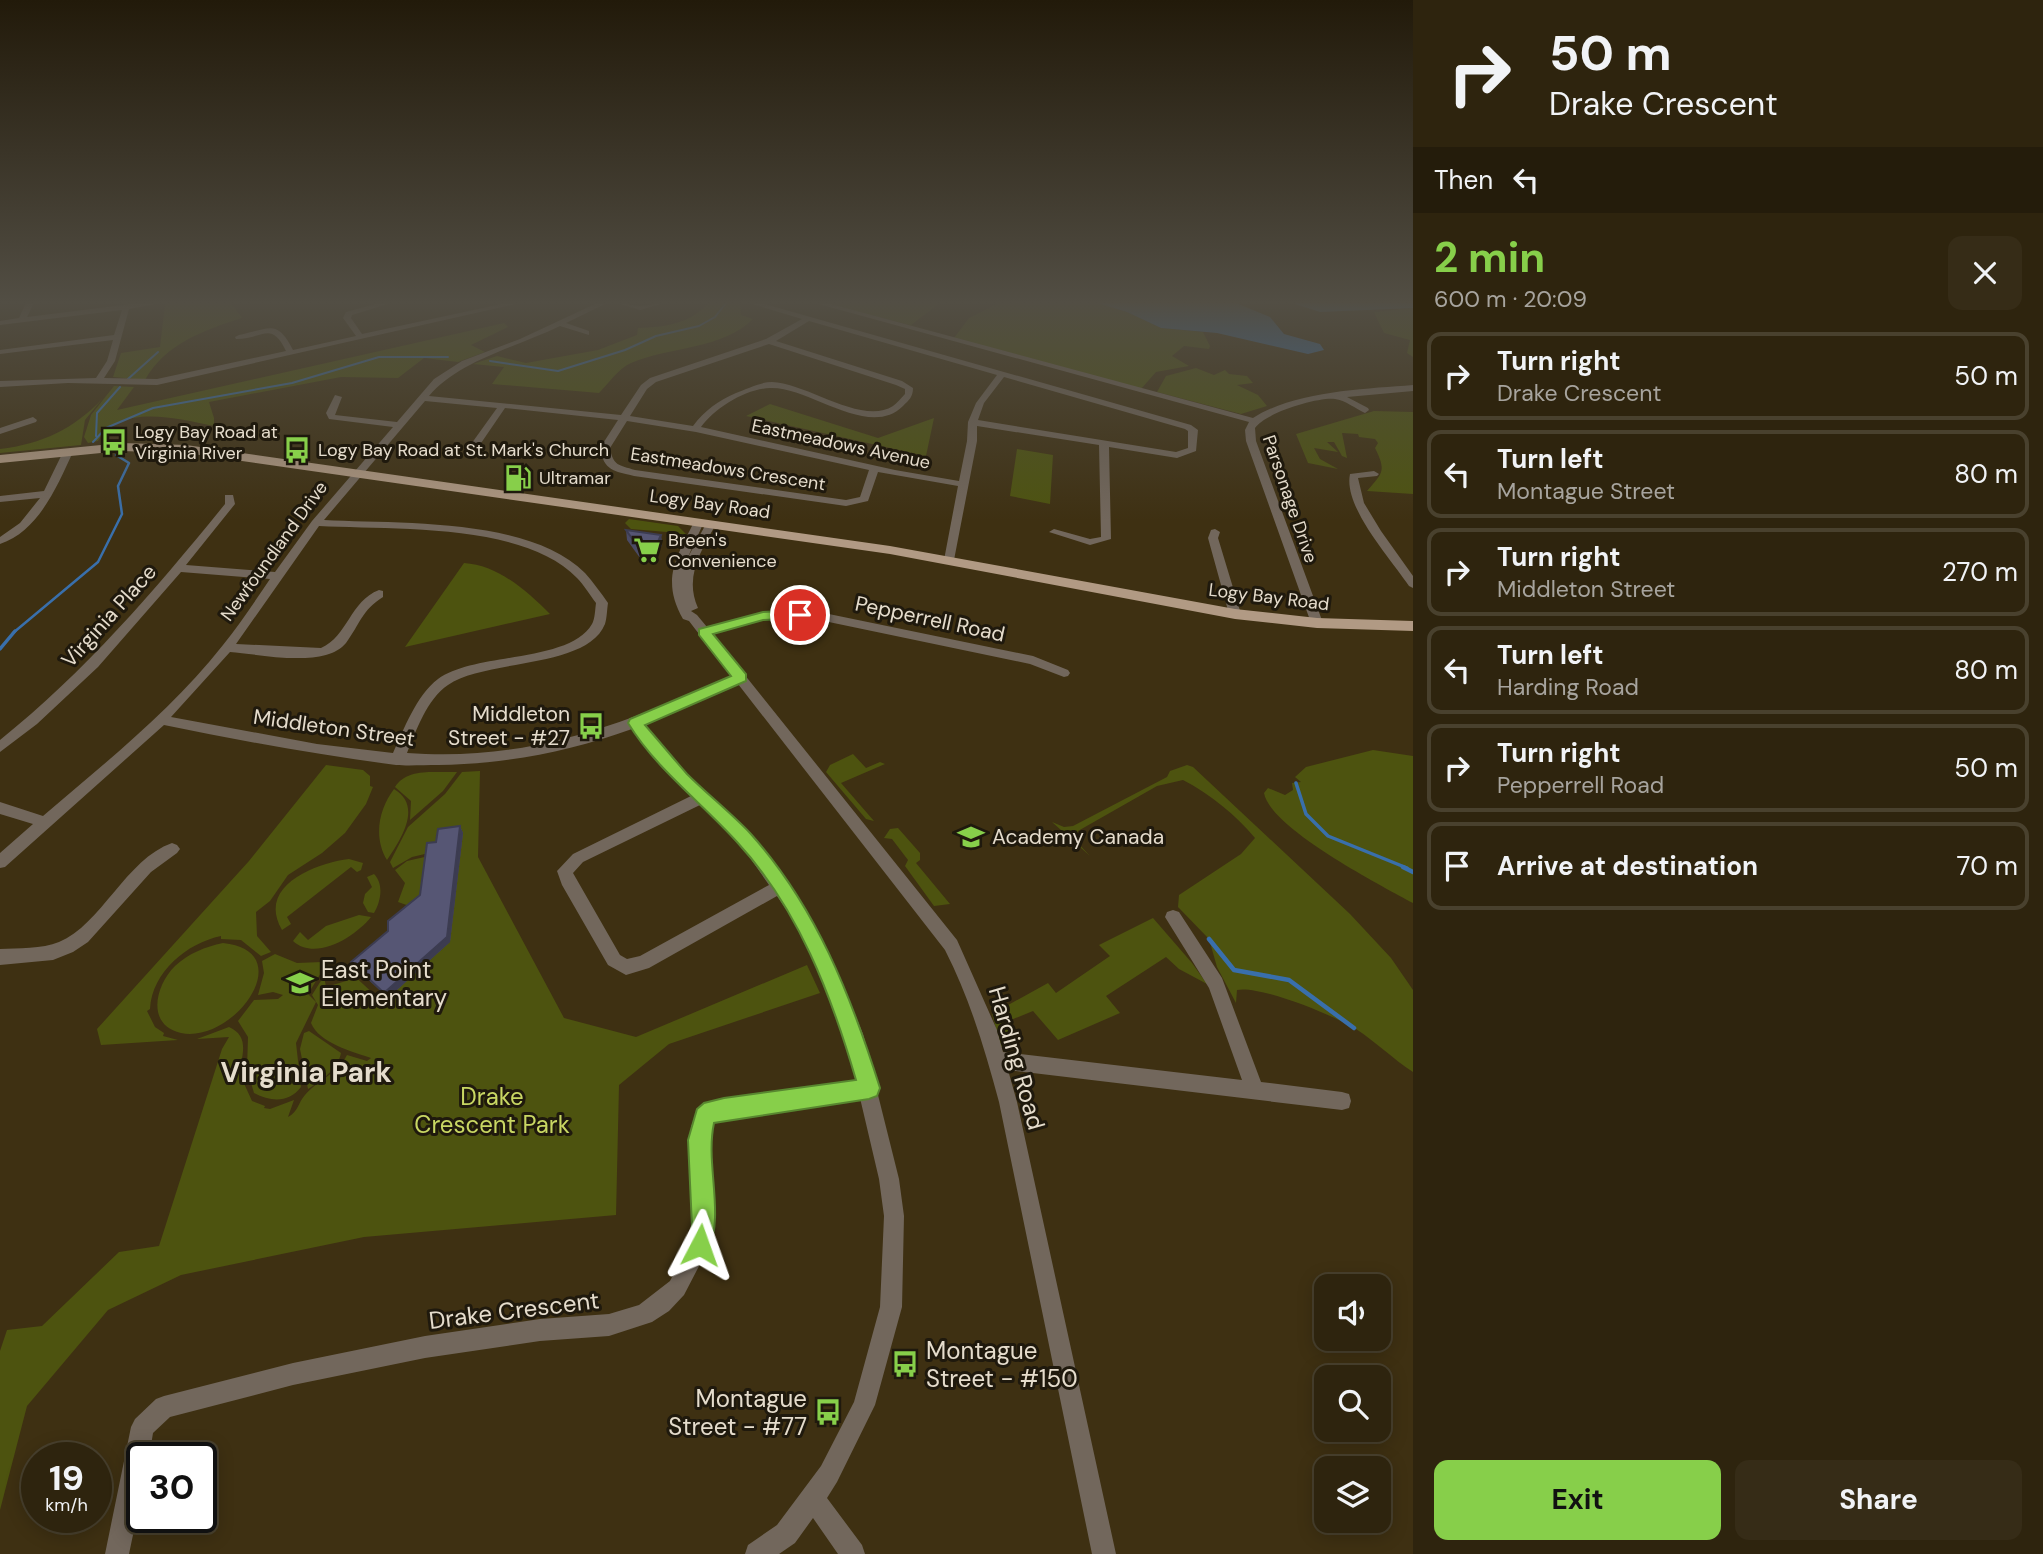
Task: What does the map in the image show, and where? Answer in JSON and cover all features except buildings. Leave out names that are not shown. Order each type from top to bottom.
[{"type":"main road","name":"Logy Bay Road","points":[[0,459],[121,447],[186,449],[949,560],[1235,614],[1317,623],[1413,626]]},
{"type":"street","points":[[99,380],[102,376]]},
{"type":"street","points":[[0,384],[99,380],[157,382],[187,376]]},
{"type":"street","name":"Newfoundland Drive","points":[[0,862],[162,720],[228,648],[276,576],[316,523],[397,425],[445,376]]},
{"type":"street","points":[[624,418],[644,387],[665,376]]},
{"type":"street","points":[[695,429],[707,412],[718,404],[765,386],[784,387],[873,415],[895,410],[909,395],[909,388],[876,376]]},
{"type":"street","points":[[949,560],[972,441],[972,422],[983,395],[1001,376]]},
{"type":"street","points":[[972,422],[1177,455],[1193,449],[1193,430],[1007,376]]},
{"type":"street","points":[[1086,376],[1254,421]]},
{"type":"street","name":"Parsonage Drive","points":[[1317,623],[1249,432],[1254,421],[1268,413],[1337,395],[1413,388]]},
{"type":"street","points":[[1337,395],[1365,410]]},
{"type":"street","points":[[338,397],[331,409],[332,417],[397,425]]},
{"type":"street","name":"Eastmeadows Avenue","points":[[421,398],[624,418],[695,429],[874,469],[962,484]]},
{"type":"street","points":[[474,447],[503,405]]},
{"type":"street","name":"Eastmeadows Crescent","points":[[624,418],[604,453],[607,460],[624,471],[846,503],[864,499],[874,469]]},
{"type":"street","points":[[0,431],[33,420]]},
{"type":"street","points":[[1054,532],[1090,542],[1106,539],[1104,443]]},
{"type":"street","points":[[0,541],[29,522],[74,451]]},
{"type":"street","points":[[1374,474],[1353,476],[1353,487],[1364,511],[1413,583]]},
{"type":"street","points":[[0,499],[47,494]]},
{"type":"street","name":"Virginia Place","points":[[0,747],[64,693],[178,568],[230,504],[229,497]]},
{"type":"street","points":[[316,523],[489,534],[528,543],[547,550],[576,568],[602,603],[600,624],[583,642],[463,673],[442,683],[397,760]]},
{"type":"street","name":"Harding Road","points":[[705,523],[686,579],[688,601],[698,625],[951,945],[975,995],[996,1060],[1054,1310],[1104,1554]]},
{"type":"street","points":[[1215,532],[1213,538],[1235,614]]},
{"type":"street","points":[[178,568],[276,576]]},
{"type":"street","points":[[228,648],[314,654],[328,652],[343,640],[362,606],[379,594]]},
{"type":"street","name":"Pepperrell Road","points":[[698,625],[763,616],[824,617],[1033,660],[1064,673]]},
{"type":"street","name":"Middleton Street","points":[[162,720],[336,753],[397,760],[462,761],[523,754],[576,742],[635,723],[741,678]]},
{"type":"street","points":[[635,723],[664,759],[744,838],[781,886],[831,975],[854,1034],[869,1088],[894,1216],[891,1307],[864,1405],[829,1474],[813,1498],[786,1534],[757,1554]]},
{"type":"street","points":[[702,797],[578,858],[565,871],[567,880],[614,960],[626,967],[643,963],[781,886]]},
{"type":"street","points":[[0,808],[45,822]]},
{"type":"street","points":[[0,957],[54,952],[67,947],[82,937],[146,867],[172,849]]},
{"type":"street","points":[[1173,917],[1216,984],[1255,1090]]},
{"type":"street","points":[[996,1060],[1342,1101]]},
{"type":"street","name":"Drake Crescent","points":[[117,1554],[144,1427],[164,1407],[293,1374],[425,1347],[540,1330],[609,1325],[644,1314],[677,1288],[700,1245],[703,1226],[699,1140],[705,1117],[712,1111],[869,1088]]},
{"type":"street","points":[[813,1498],[853,1554]]},
{"type":"green space","points":[[113,376],[148,376],[145,380]]},
{"type":"green space","points":[[270,376],[401,376],[398,378],[341,377],[209,402],[214,426],[167,418],[135,418],[121,422],[108,429],[98,441],[88,443],[84,437],[91,415],[114,386],[134,387],[117,410]]},
{"type":"green space","points":[[498,376],[615,376],[599,393],[492,384]]},
{"type":"green space","points":[[1092,376],[1153,376],[1141,389]]},
{"type":"green space","points":[[1166,376],[1247,376],[1253,383],[1237,385],[1258,395],[1267,406],[1241,414],[1157,392]]},
{"type":"green space","points":[[103,398],[85,420],[81,445],[0,453],[0,449],[30,443],[56,433],[81,418]]},
{"type":"green space","points":[[770,404],[878,438],[934,418],[926,456],[746,416]]},
{"type":"green space","points":[[1374,411],[1413,412],[1413,494],[1367,491],[1382,467],[1375,448],[1378,443],[1375,439],[1342,433],[1347,458],[1342,456],[1334,442],[1327,442],[1338,452],[1314,448],[1320,459],[1338,469],[1308,463],[1296,434]]},
{"type":"green space","points":[[1017,449],[1053,455],[1050,504],[1010,496]]},
{"type":"green space","points":[[629,519],[678,526],[687,535],[684,542],[678,541],[679,533],[631,529],[625,523]]},
{"type":"green space","points":[[464,563],[500,574],[522,588],[550,614],[405,647]]},
{"type":"green space","points":[[1373,750],[1413,756],[1413,903],[1353,870],[1305,838],[1271,807],[1264,793],[1268,788],[1285,795],[1293,790],[1292,783],[1301,782],[1295,777],[1306,767]]},
{"type":"green space","points":[[853,754],[866,768],[880,762],[885,764],[841,783],[874,821],[866,819],[826,772],[830,765]]},
{"type":"green space","points":[[326,765],[363,770],[370,776],[370,786],[373,787],[366,804],[345,833],[322,853],[288,875],[270,901],[256,912],[257,936],[271,952],[261,956],[241,940],[221,939],[221,936],[196,945],[184,952],[164,971],[147,1011],[155,1027],[164,1033],[163,1036],[178,1040],[101,1045],[97,1029],[249,861]]},
{"type":"green space","points":[[1187,765],[1193,767],[1350,914],[1391,958],[1413,990],[1413,1072],[1356,1029],[1315,1010],[1279,997],[1248,990],[1237,990],[1236,1003],[1217,967],[1209,939],[1178,907],[1179,895],[1241,854],[1255,838],[1213,798],[1183,780],[1157,786],[1078,831],[1076,841],[1090,856],[1052,822],[1064,827],[1073,826],[1167,777],[1170,771]]},
{"type":"green space","name":"Drake Crescent Park","points":[[480,771],[478,857],[564,1018],[636,1037],[807,965],[820,993],[669,1044],[619,1085],[616,1215],[364,1237],[181,1275],[108,1310],[27,1406],[0,1510],[0,1351],[7,1330],[42,1326],[119,1252],[159,1246],[222,1049],[229,1037],[197,1039],[229,1027],[237,1032],[243,1044],[239,1080],[242,1079],[252,1101],[265,1106],[264,1108],[270,1109],[294,1100],[288,1117],[305,1095],[338,1067],[347,1055],[367,1061],[371,1058],[337,1046],[315,1030],[311,1023],[318,1005],[312,995],[324,976],[326,987],[346,981],[345,973],[349,971],[377,997],[450,942],[429,853],[412,857],[393,868],[390,862],[408,827],[445,794],[462,772]]},
{"type":"green space","points":[[423,772],[457,772],[443,791],[410,820],[411,801],[395,787],[400,781],[407,776]]},
{"type":"green space","points":[[394,789],[403,796],[408,813],[403,833],[387,860],[379,833],[385,805]]},
{"type":"green space","points":[[898,828],[920,853],[920,860],[916,863],[950,904],[934,906],[905,866],[908,860],[892,839],[884,838],[890,829]]},
{"type":"green space","points":[[429,856],[423,901],[415,908],[398,902],[405,883],[395,870],[407,861]]},
{"type":"green space","points":[[349,859],[363,863],[361,870],[357,872],[351,867],[287,917],[291,924],[282,930],[276,914],[277,901],[283,889],[306,872]]},
{"type":"green space","points":[[374,874],[380,893],[374,913],[368,912],[363,903],[365,894],[372,887],[367,877]]},
{"type":"green space","points":[[359,915],[371,917],[356,932],[335,944],[313,949],[302,947],[293,941],[300,932],[308,940],[326,926]]},
{"type":"green space","points":[[1153,918],[1207,984],[1179,969],[1166,957],[1106,996],[1120,1013],[1058,1040],[1033,1011],[1006,1022],[1013,1048],[1001,1047],[992,1014],[1048,983],[1056,993],[1110,956],[1099,945]]},
{"type":"green space","points":[[223,943],[246,950],[257,962],[258,978],[251,995],[238,1011],[221,1025],[201,1033],[181,1033],[170,1029],[162,1022],[157,1004],[168,974],[180,961],[192,954]]},
{"type":"green space","points":[[275,954],[297,963],[322,962],[324,968],[308,994],[316,1002],[296,1043],[301,1087],[291,1096],[279,1099],[254,1093],[247,1069],[248,1037],[238,1021],[254,1000],[278,999],[283,995],[273,992],[258,995],[264,973],[262,961]]},
{"type":"green space","points":[[309,1031],[341,1053],[333,1069],[308,1089],[300,1049],[304,1033]]},
{"type":"waterway","points":[[128,379],[132,376]]},
{"type":"waterway","points":[[93,442],[106,428],[153,408],[292,383],[317,376]]},
{"type":"waterway","points":[[96,436],[97,413],[120,387]]},
{"type":"waterway","points":[[14,632],[98,562],[122,514],[118,486],[129,463],[116,455]]},
{"type":"waterway","points":[[0,649],[14,632]]},
{"type":"waterway","points":[[1296,783],[1306,814],[1328,836],[1407,868]]},
{"type":"waterway","points":[[1403,867],[1413,872]]},
{"type":"waterway","points":[[1209,939],[1234,970],[1289,980],[1354,1028]]},
{"type":"place","name":"Logy Bay Road at Virginia River","points":[[114,442]]},
{"type":"place","name":"Logy Bay Road at St. Mark's Church","points":[[297,450]]},
{"type":"place","name":"Ultramar","points":[[518,478]]},
{"type":"place","name":"Breen's Convenience","points":[[647,550]]},
{"type":"place","name":"Middleton Street - #27","points":[[591,726]]},
{"type":"place","name":"Academy Canada","points":[[971,837]]},
{"type":"place","name":"East Point Elementary","points":[[300,983]]},
{"type":"place","name":"Montague Street - #150","points":[[905,1364]]},
{"type":"place","name":"Montague Street - #77","points":[[828,1412]]},
{"type":"district","name":"Virginia Park","points":[[306,1072]]},
{"type":"route","points":[[700,1245],[703,1226],[699,1140],[700,1126],[705,1117],[712,1111],[869,1088],[846,1011],[831,975],[791,901],[744,838],[682,779],[635,723],[741,678],[704,632],[763,616],[800,615]]}]
